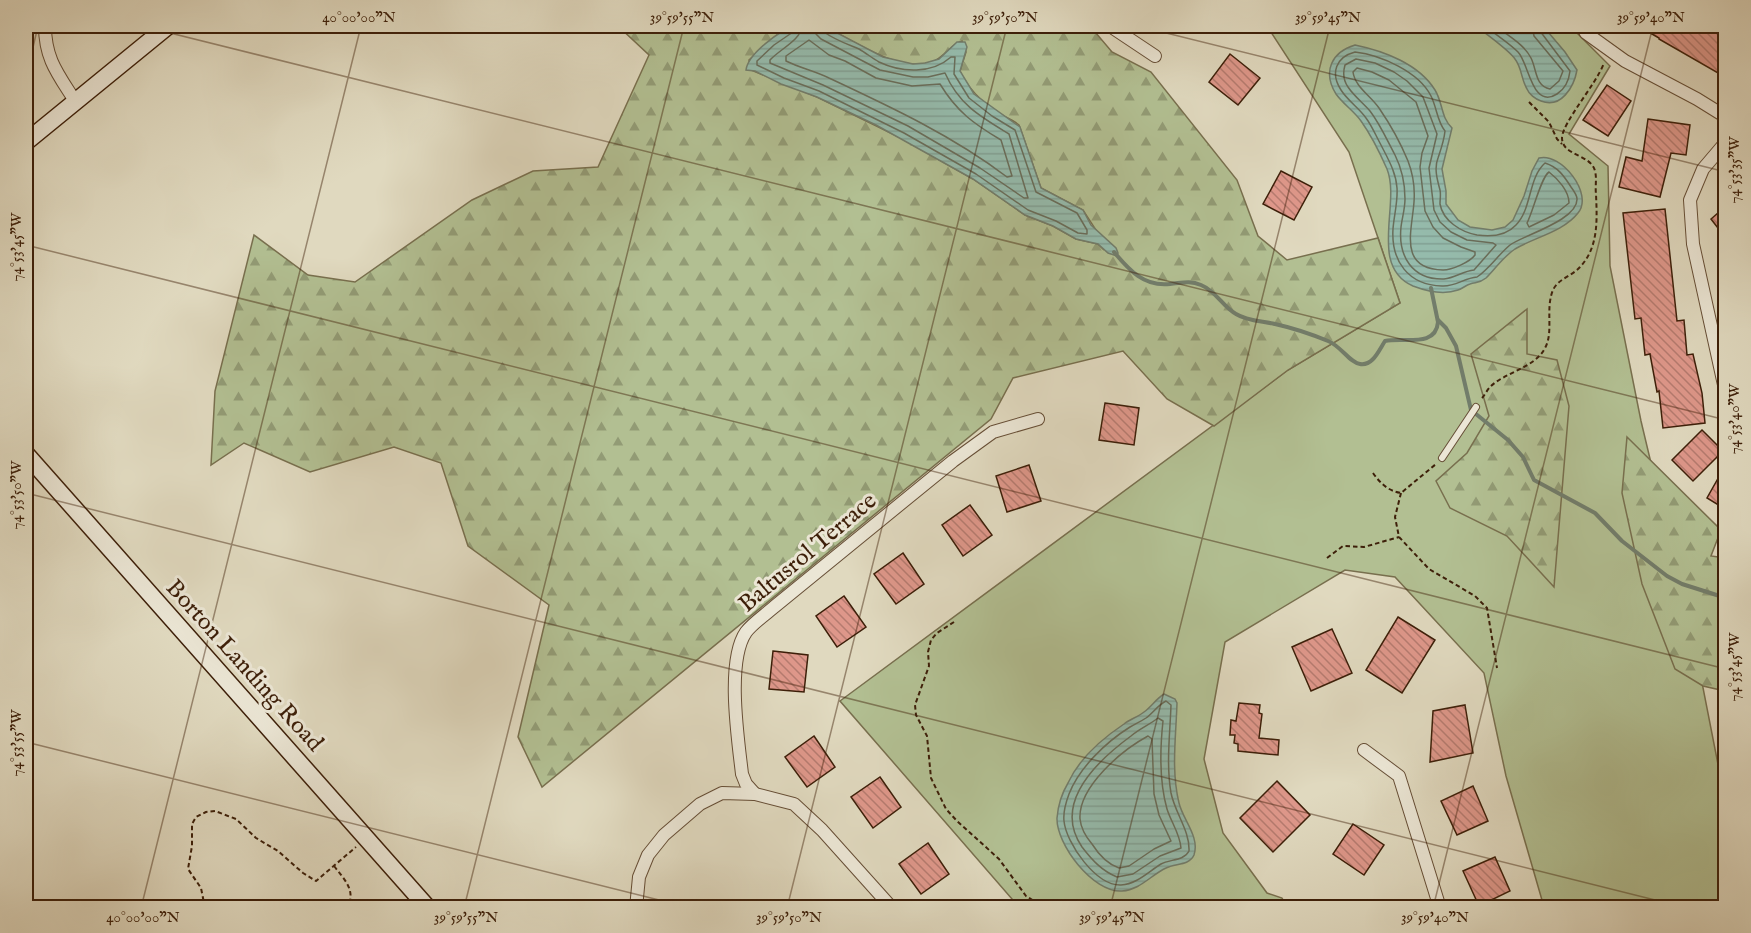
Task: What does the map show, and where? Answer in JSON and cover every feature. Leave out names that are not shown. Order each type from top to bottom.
[{"type":"street","points":[[45,26],[46,47],[51,63],[75,101]]},
{"type":"street","points":[[26,142],[168,26]]},
{"type":"street","points":[[1110,26],[1155,56]]},
{"type":"street","points":[[1582,26],[1586,33],[1625,61],[1704,103],[1725,117]]},
{"type":"street","points":[[1725,142],[1703,169],[1690,200],[1693,244],[1725,394]]},
{"type":"street","name":"Baltusrol Terrace","points":[[755,794],[746,784],[742,774],[734,675],[740,645],[747,632],[953,461],[993,432],[1038,419]]},
{"type":"street","name":"Borton Landing Road","points":[[26,454],[428,908]]},
{"type":"street","points":[[1364,750],[1399,776],[1440,908]]},
{"type":"street","points":[[636,908],[639,877],[648,855],[664,836],[700,804],[722,794],[755,794],[794,804],[822,830],[892,908]]},
{"type":"lane","points":[[1442,458],[1476,407]]},
{"type":"path","points":[[1565,146],[1562,138],[1565,127],[1596,80],[1604,61],[1599,42]]},
{"type":"path","points":[[1476,407],[1490,387],[1537,358],[1545,349],[1552,292],[1560,281],[1580,267],[1586,259],[1592,244],[1598,214],[1595,171],[1590,162],[1557,139],[1549,122],[1528,102]]},
{"type":"path","points":[[1442,458],[1424,476],[1401,493],[1395,517],[1399,537],[1429,569],[1475,596],[1487,608],[1497,668]]},
{"type":"path","points":[[1372,473],[1389,490],[1401,493]]},
{"type":"path","points":[[1327,558],[1344,546],[1364,547],[1399,537]]},
{"type":"path","points":[[954,622],[937,633],[931,640],[928,652],[929,666],[915,705],[916,715],[927,736],[931,778],[946,809],[999,860],[1026,896],[1046,908]]},
{"type":"path","points":[[205,908],[201,888],[188,869],[192,846],[192,824],[195,817],[206,812],[215,811],[236,819],[256,838],[316,881],[365,839]]},
{"type":"path","points":[[334,866],[349,885],[352,894],[347,908]]},
{"type":"green space","points":[[618,26],[794,26],[778,34],[749,60],[751,70],[817,97],[901,138],[973,179],[1025,215],[1053,226],[1076,239],[1098,244],[1104,250],[1096,230],[1083,210],[1041,188],[1019,125],[986,104],[967,84],[960,71],[966,52],[962,41],[932,62],[905,63],[876,53],[824,26],[1090,26],[1112,52],[1151,72],[1237,180],[1258,236],[1287,260],[1378,238],[1400,303],[1288,370],[1214,426],[1167,399],[1123,351],[1013,378],[991,419],[542,787],[518,737],[549,605],[468,546],[441,463],[394,447],[310,472],[244,443],[211,465],[215,391],[254,235],[308,275],[355,282],[472,200],[533,171],[598,167],[649,55]]},
{"type":"green space","points":[[1267,26],[1570,26],[1610,66],[1569,134],[1608,166],[1610,266],[1641,421],[1696,652],[1725,800],[1725,907],[1544,907],[1506,776],[1484,673],[1395,577],[1345,570],[1225,642],[1204,759],[1223,833],[1267,893],[1282,898],[1287,907],[1019,907],[840,701],[1288,370],[1400,303],[1349,152]]},
{"type":"green space","points":[[1527,309],[1527,354],[1557,360],[1569,406],[1554,587],[1507,536],[1450,508],[1436,481],[1467,453],[1489,416],[1471,354]]},
{"type":"green space","points":[[1627,437],[1721,530],[1711,556],[1725,558],[1725,691],[1703,686],[1675,669],[1642,584],[1622,493]]},
{"type":"water","points":[[794,26],[824,26],[883,57],[913,64],[939,59],[957,42],[965,42],[967,47],[960,71],[974,94],[1020,127],[1041,188],[1083,210],[1091,225],[1116,248],[1117,256],[1108,253],[1098,244],[1076,239],[1053,226],[1025,215],[973,179],[876,125],[817,97],[781,84],[755,71],[746,70],[758,50],[780,33]]},
{"type":"water","points":[[1476,26],[1543,26],[1577,70],[1570,89],[1555,102],[1548,103],[1534,98],[1528,91],[1519,66],[1512,55]]},
{"type":"water","points":[[1355,45],[1400,60],[1420,73],[1435,90],[1446,120],[1452,128],[1442,169],[1446,204],[1458,220],[1470,227],[1492,230],[1505,227],[1513,220],[1539,158],[1557,161],[1573,176],[1582,196],[1582,205],[1578,213],[1557,230],[1515,249],[1480,282],[1453,291],[1441,292],[1413,286],[1400,277],[1392,264],[1389,249],[1391,199],[1387,169],[1368,132],[1358,117],[1336,94],[1330,78],[1330,70],[1335,58],[1340,52]]},
{"type":"water","points":[[1164,694],[1175,699],[1177,703],[1175,778],[1179,803],[1195,842],[1194,855],[1189,861],[1170,866],[1134,888],[1122,891],[1111,890],[1088,876],[1069,853],[1058,829],[1059,804],[1073,774],[1092,750],[1126,722],[1144,712]]},
{"type":"building","points":[[1638,26],[1719,26],[1725,29],[1725,58],[1718,73],[1659,39]]},
{"type":"building","points":[[1230,54],[1260,78],[1238,105],[1209,82]]},
{"type":"building","points":[[1607,85],[1631,101],[1608,136],[1583,120]]},
{"type":"building","points":[[1648,119],[1690,125],[1686,155],[1671,153],[1660,197],[1619,187],[1626,157],[1642,161]]},
{"type":"building","points":[[1281,171],[1312,187],[1294,220],[1263,204]]},
{"type":"building","points":[[1725,207],[1725,237],[1711,219]]},
{"type":"building","points":[[1665,209],[1677,321],[1684,320],[1687,355],[1693,354],[1702,393],[1705,423],[1663,428],[1659,391],[1657,392],[1650,354],[1645,355],[1641,318],[1635,319],[1623,213]]},
{"type":"building","points":[[1105,403],[1139,408],[1134,445],[1099,440]]},
{"type":"building","points":[[1702,430],[1723,451],[1693,481],[1672,460]]},
{"type":"building","points":[[1029,465],[1041,501],[1007,512],[996,476]]},
{"type":"building","points":[[1725,466],[1725,509],[1707,498]]},
{"type":"building","points":[[970,505],[992,535],[963,556],[942,525]]},
{"type":"building","points":[[903,553],[924,584],[896,604],[874,574]]},
{"type":"building","points":[[844,596],[866,627],[837,647],[816,616]]},
{"type":"building","points":[[1398,617],[1435,640],[1402,693],[1366,670]]},
{"type":"building","points":[[1332,629],[1352,673],[1311,691],[1292,647]]},
{"type":"building","points":[[773,651],[808,655],[804,692],[769,689]]},
{"type":"building","points":[[1239,703],[1260,705],[1259,713],[1262,714],[1259,738],[1279,740],[1278,755],[1238,751],[1238,744],[1234,743],[1235,735],[1230,735],[1231,720],[1236,721]]},
{"type":"building","points":[[1465,705],[1473,753],[1430,762],[1433,711]]},
{"type":"building","points":[[814,736],[835,767],[807,787],[785,757]]},
{"type":"building","points":[[880,777],[901,807],[873,828],[851,797]]},
{"type":"building","points":[[1277,781],[1310,815],[1273,852],[1240,818]]},
{"type":"building","points":[[1473,786],[1488,821],[1457,835],[1441,801]]},
{"type":"building","points":[[1353,824],[1384,845],[1364,875],[1333,854]]},
{"type":"building","points":[[928,843],[949,874],[921,894],[899,864]]},
{"type":"building","points":[[1495,857],[1510,891],[1479,906],[1463,871]]},
{"type":"waterway","points":[[1114,252],[1131,271],[1145,280],[1161,284],[1197,283],[1211,291],[1231,311],[1240,316],[1288,327],[1322,338],[1333,343],[1353,361],[1360,364],[1369,363],[1385,341],[1418,340],[1432,335],[1438,322],[1431,288]]},
{"type":"waterway","points":[[1438,320],[1446,328],[1456,346],[1471,410],[1508,440],[1523,457],[1534,480],[1595,513],[1622,541],[1667,576],[1682,584],[1726,598]]}]
